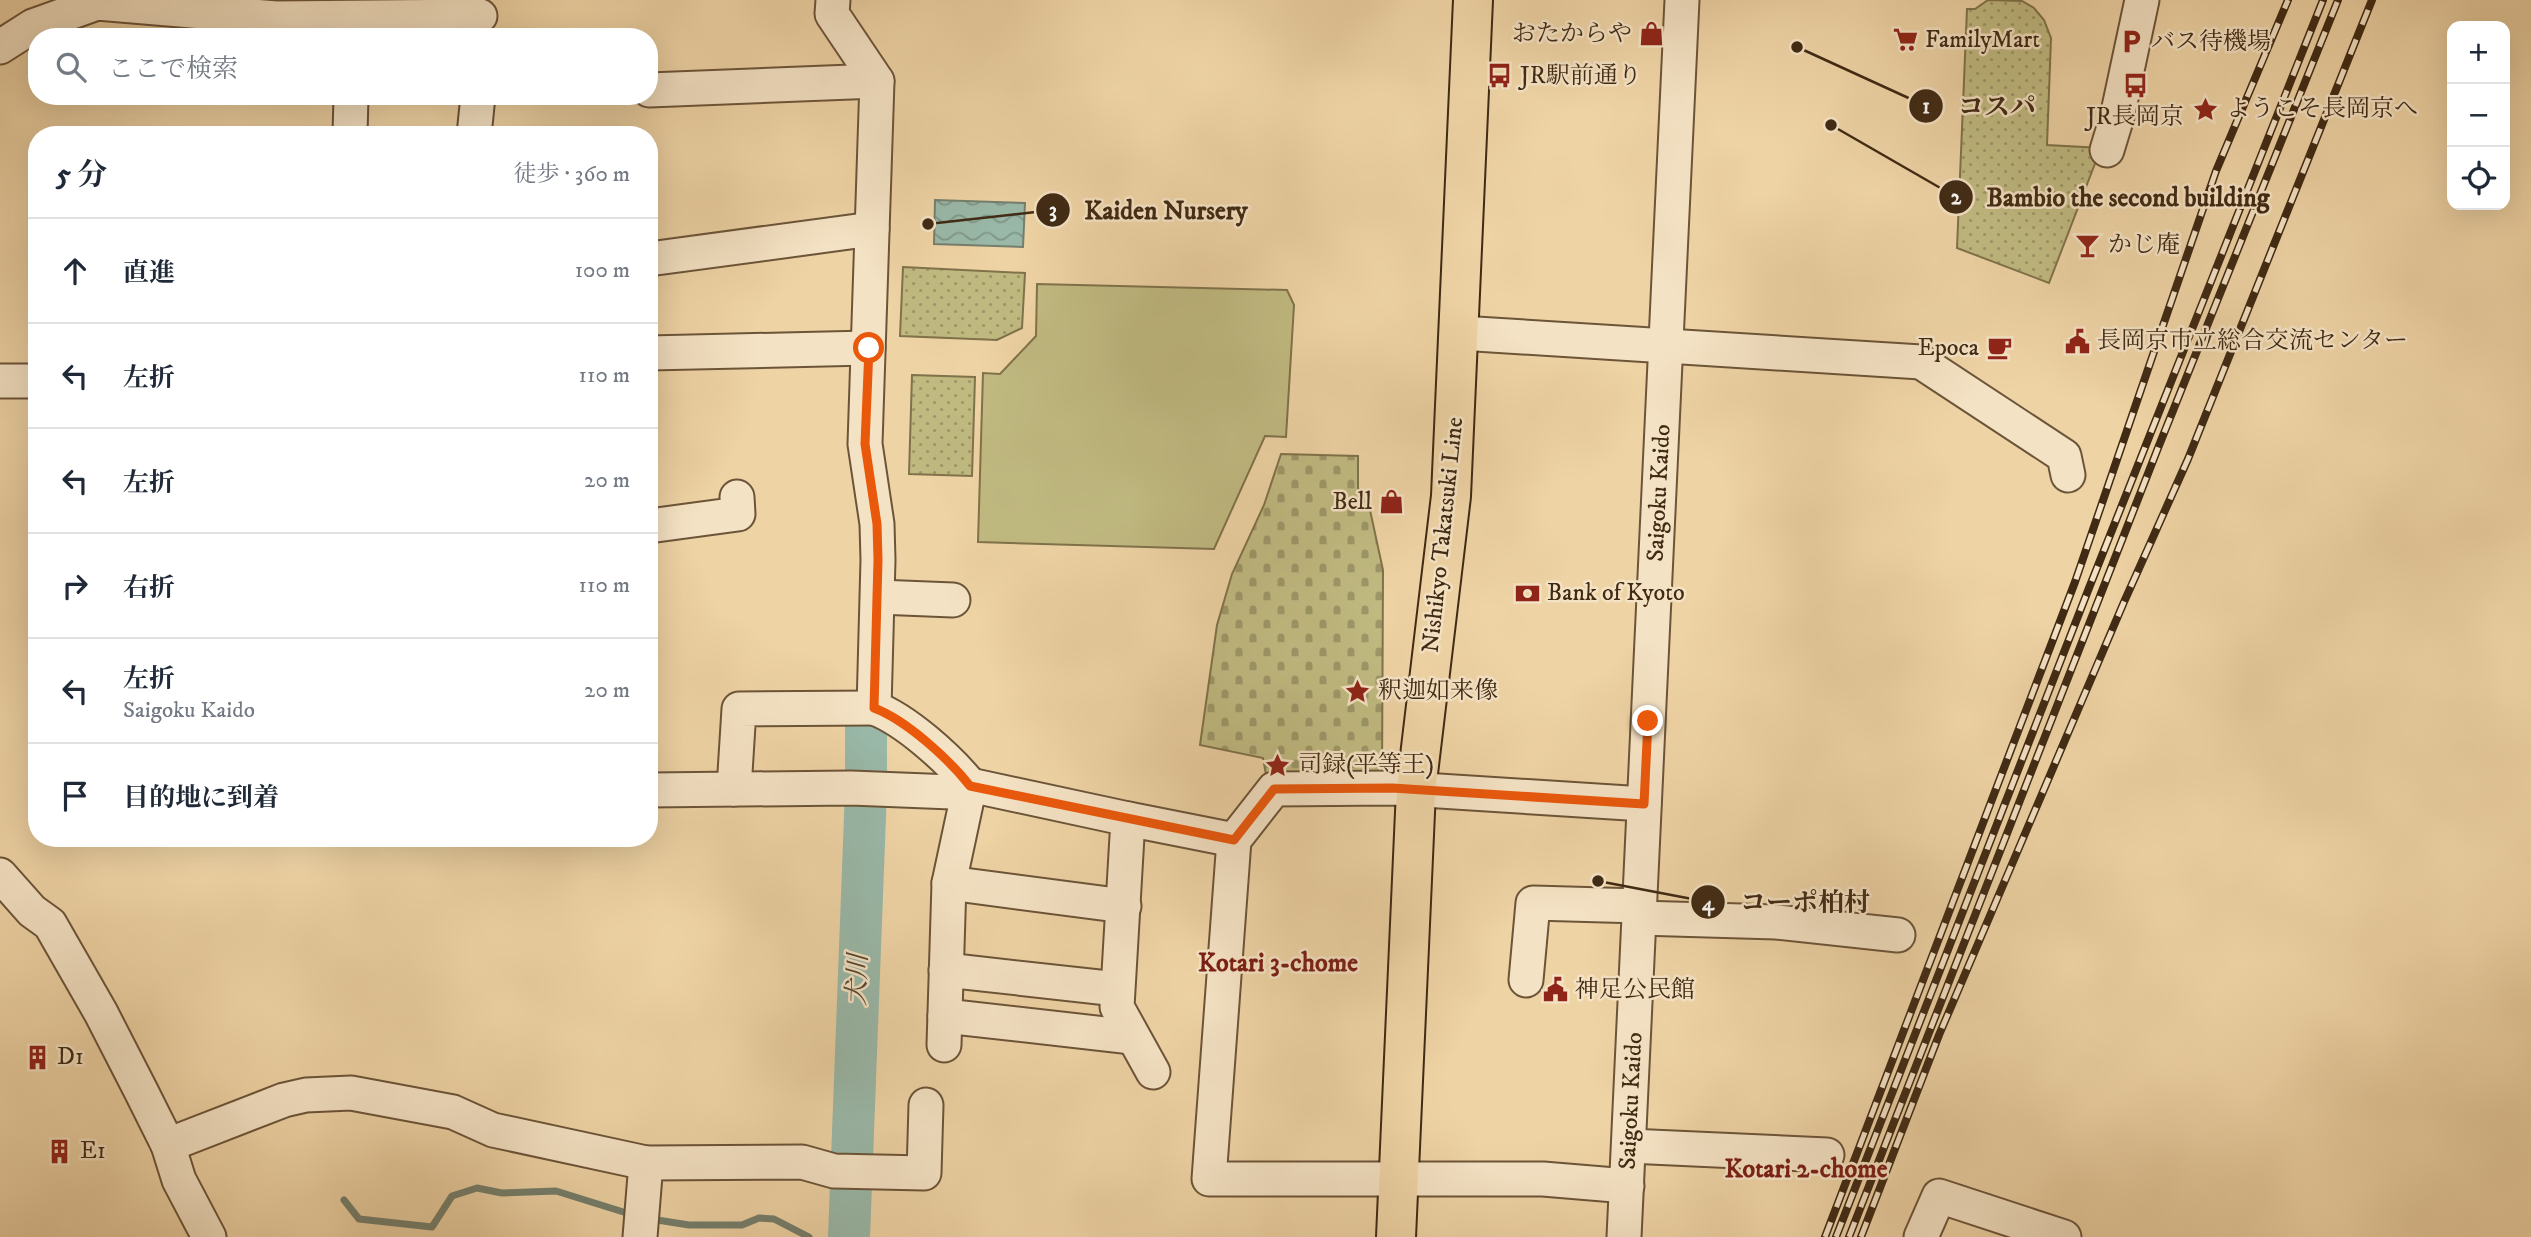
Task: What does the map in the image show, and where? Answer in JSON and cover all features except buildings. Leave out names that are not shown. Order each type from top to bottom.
[{"type":"main road","name":"Nishikyo Takatsuki Line","points":[[1396,1237],[1416,790],[1451,496],[1472,0]]},
{"type":"street","points":[[833,0],[832,14],[877,81],[865,444],[877,524],[878,597],[874,708]]},
{"type":"street","name":"Saigoku Kaido","points":[[1624,1237],[1682,0]]},
{"type":"street","points":[[2107,150],[2117,117],[2142,0]]},
{"type":"street","points":[[30,28],[97,2],[354,27],[479,18]]},
{"type":"street","points":[[0,47],[28,29]]},
{"type":"street","points":[[658,90],[877,81]]},
{"type":"street","points":[[350,126],[351,105]]},
{"type":"street","points":[[475,126],[477,105]]},
{"type":"street","points":[[658,257],[872,229]]},
{"type":"street","points":[[1460,332],[1921,362],[2064,456],[2068,475]]},
{"type":"street","points":[[658,353],[869,348]]},
{"type":"street","points":[[0,381],[28,381]]},
{"type":"street","points":[[658,525],[738,514],[737,497]]},
{"type":"street","points":[[878,597],[953,600]]},
{"type":"street","points":[[734,789],[739,709],[874,708],[895,716],[958,771],[970,786]]},
{"type":"street","points":[[658,790],[864,788],[952,792],[970,786],[1234,840]]},
{"type":"street","points":[[970,786],[949,883],[945,1030],[1132,1037]]},
{"type":"street","points":[[1627,1186],[1542,1179],[1209,1179],[1234,840],[1274,789],[1416,790],[1644,804]]},
{"type":"street","points":[[1128,819],[1117,1007],[1153,1072]]},
{"type":"street","points":[[0,875],[32,911],[50,924],[101,1013],[168,1145],[179,1180],[209,1237]]},
{"type":"street","points":[[949,883],[1124,906]]},
{"type":"street","points":[[1526,980],[1533,904],[1776,922],[1898,935]]},
{"type":"street","points":[[946,970],[1117,989]]},
{"type":"street","points":[[168,1145],[284,1100],[306,1095],[351,1093],[453,1112],[493,1130],[646,1163],[802,1162],[850,1172],[924,1173],[926,1105]]},
{"type":"street","points":[[1629,1146],[1827,1155]]},
{"type":"street","points":[[641,1223],[646,1163]]},
{"type":"street","points":[[1921,1237],[1939,1196],[2009,1228],[2064,1237]]},
{"type":"green space","points":[[1988,0],[2022,1],[2034,8],[2044,20],[2051,38],[2047,145],[2101,148],[2049,283],[1957,248],[1967,9],[1975,9]]},
{"type":"green space","points":[[903,267],[1025,273],[1022,328],[997,340],[900,336]]},
{"type":"green space","points":[[1037,284],[1287,290],[1294,305],[1286,437],[1265,436],[1214,549],[978,542],[983,373],[1000,374],[1036,336]]},
{"type":"green space","points":[[912,375],[975,377],[972,476],[909,474]]},
{"type":"green space","points":[[1281,454],[1358,456],[1358,488],[1370,510],[1383,570],[1382,777],[1267,780],[1263,758],[1200,745],[1217,625],[1232,574],[1264,505]]},
{"type":"water","points":[[935,200],[1025,203],[1023,247],[934,244]]},
{"type":"waterway","name":"犬川","points":[[849,1237],[866,790],[866,722]]},
{"type":"waterway","points":[[848,823],[864,846]]},
{"type":"waterway","points":[[344,1200],[359,1219],[432,1227],[452,1196],[477,1188],[502,1193],[556,1191],[633,1215]]},
{"type":"waterway","points":[[651,1219],[689,1225],[742,1225],[759,1218],[774,1219],[809,1237]]},
{"type":"railway","points":[[1825,1237],[2075,582],[2216,171],[2288,0]]},
{"type":"railway","points":[[1836,1237],[2089,588],[2323,0]]},
{"type":"railway","points":[[1849,1237],[2158,448],[2338,0]]},
{"type":"railway","points":[[1861,1237],[1939,1035],[2188,459],[2372,0]]},
{"type":"place","name":"おたからや","points":[[1652,34]]},
{"type":"place","name":"FamilyMart","points":[[1905,40]]},
{"type":"place","name":"バス待機場","points":[[2131,42]]},
{"type":"place","name":"コスパ","points":[[1797,47]]},
{"type":"place","name":"JR駅前通り","points":[[1500,76]]},
{"type":"place","name":"JR長岡京","points":[[2135,86]]},
{"type":"place","name":"ようこそ長岡京へ","points":[[2206,109]]},
{"type":"place","name":"Bambio the second building","points":[[1831,125]]},
{"type":"place","name":"Kaiden Nursery","points":[[928,224]]},
{"type":"place","name":"かじ庵","points":[[2088,245]]},
{"type":"place","name":"長岡京市立総合交流センター","points":[[2077,341]]},
{"type":"place","name":"Epoca","points":[[1999,348]]},
{"type":"place","name":"Bell","points":[[1392,502]]},
{"type":"place","name":"Bank of Kyoto","points":[[1527,593]]},
{"type":"place","name":"釈迦如来像","points":[[1358,691]]},
{"type":"place","name":"司録(平等王)","points":[[1278,765]]},
{"type":"place","name":"コーポ柏村","points":[[1598,881]]},
{"type":"place","name":"神足公民館","points":[[1555,990]]},
{"type":"place","name":"D1","points":[[37,1057]]},
{"type":"place","name":"E1","points":[[60,1151]]},
{"type":"district","name":"Kotari 3-chome","points":[[1278,963]]},
{"type":"district","name":"Kotari 2-chome","points":[[1806,1169]]},
{"type":"route","points":[[869,348],[865,444],[877,524],[878,560],[874,708],[895,716],[958,771],[970,786],[1234,840],[1274,789],[1392,788],[1644,804],[1648,721]]}]
